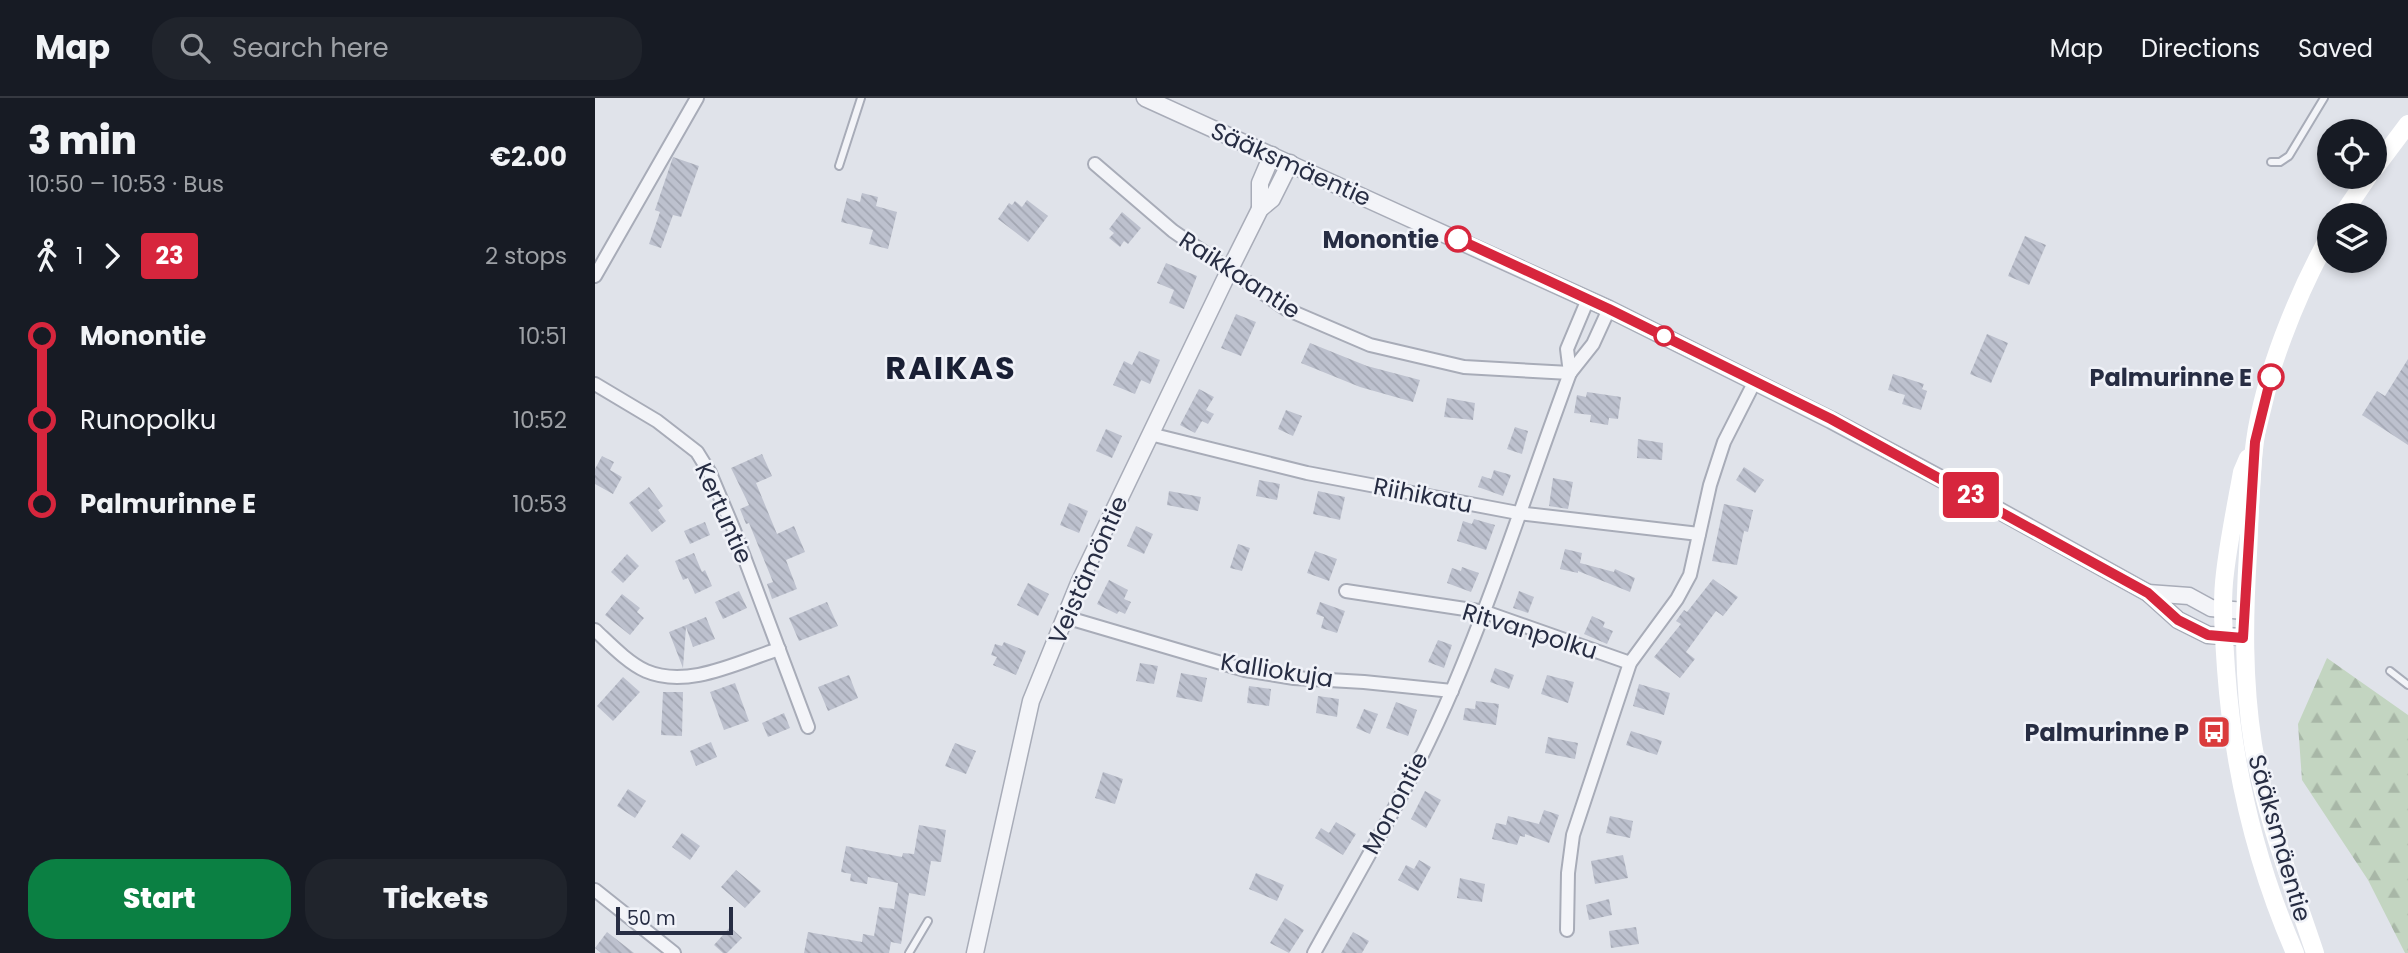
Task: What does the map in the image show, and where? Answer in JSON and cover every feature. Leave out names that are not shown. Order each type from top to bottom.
[{"type":"main road","points":[[2387,151],[2408,124]]},
{"type":"main road","points":[[2244,611],[2255,442],[2263,400],[2299,300],[2317,262]]},
{"type":"main road","points":[[2224,636],[2225,573],[2239,485],[2255,442]]},
{"type":"main road","name":"Sääksmäentie","points":[[2244,611],[2246,692],[2253,744],[2266,806],[2315,953]]},
{"type":"main road","name":"Sääksmäentie","points":[[2224,636],[2236,759],[2262,859],[2295,953]]},
{"type":"street","points":[[595,276],[697,98]]},
{"type":"street","name":"Sääksmäentie","points":[[1145,98],[1609,309],[1755,381],[1962,490],[2148,593],[2178,620],[2208,635],[2243,638]]},
{"type":"street","name":"Veistämöntie","points":[[1260,209],[1260,183],[1272,155]]},
{"type":"street","name":"Veistämöntie","points":[[975,953],[1031,701],[1079,583],[1150,434],[1260,209],[1272,199],[1290,163]]},
{"type":"street","name":"Raikkaantie","points":[[1095,164],[1173,231],[1286,309],[1370,345],[1464,367],[1570,373]]},
{"type":"street","name":"Monontie","points":[[1570,373],[1567,349],[1588,299]]},
{"type":"street","name":"Monontie","points":[[1314,953],[1417,765],[1452,691],[1485,611],[1570,373],[1593,344],[1609,309]]},
{"type":"street","points":[[1567,930],[1568,873],[1573,835],[1630,663],[1678,599],[1690,575],[1710,485],[1724,442],[1755,381]]},
{"type":"street","name":"Kertuntie","points":[[595,384],[657,421],[697,452],[710,473],[734,530],[808,727]]},
{"type":"street","name":"Riihikatu","points":[[1150,434],[1307,473],[1518,513],[1699,534]]},
{"type":"street","name":"Ritvanpolku","points":[[1346,590],[1485,611],[1630,663]]},
{"type":"street","name":"Sääksmäentie","points":[[2148,593],[2189,596],[2211,608],[2244,611]]},
{"type":"street","name":"Kalliokuja","points":[[1065,617],[1245,670],[1294,678],[1452,691]]},
{"type":"street","points":[[595,630],[644,670],[671,679],[707,673],[779,649]]},
{"type":"street","points":[[595,890],[674,953]]},
{"type":"lane","points":[[839,166],[861,98]]},
{"type":"lane","points":[[2271,162],[2280,162],[2289,156],[2324,98]]},
{"type":"lane","points":[[2391,671],[2408,685]]},
{"type":"lane","points":[[909,953],[928,922]]},
{"type":"green space","points":[[2327,658],[2408,715],[2408,953],[2405,953],[2368,880],[2302,780],[2298,724]]},
{"type":"building","points":[[673,157],[699,166],[681,217],[673,215],[661,248],[649,244],[660,212],[655,210]]},
{"type":"building","points":[[862,193],[878,197],[876,206],[897,212],[888,249],[869,244],[873,230],[841,222],[847,198],[860,202]]},
{"type":"building","points":[[1027,200],[1048,216],[1028,242],[998,219],[1009,203],[1012,205],[1015,201],[1022,207]]},
{"type":"building","points":[[1122,212],[1141,228],[1128,244],[1124,241],[1120,247],[1109,238],[1114,233],[1109,229]]},
{"type":"building","points":[[2025,236],[2046,245],[2029,285],[2008,276]]},
{"type":"building","points":[[1166,263],[1197,276],[1184,309],[1169,303],[1174,290],[1157,283]]},
{"type":"building","points":[[1236,314],[1256,322],[1241,356],[1221,348]]},
{"type":"building","points":[[1987,334],[2008,343],[1991,383],[1970,374]]},
{"type":"building","points":[[1310,343],[1367,366],[1420,380],[1413,402],[1360,387],[1301,363]]},
{"type":"building","points":[[1139,351],[1160,360],[1150,384],[1141,380],[1135,394],[1113,385],[1124,361],[1132,365]]},
{"type":"building","points":[[2408,359],[2408,445],[2362,415],[2377,391],[2385,396]]},
{"type":"building","points":[[1893,374],[1924,384],[1922,389],[1927,391],[1921,410],[1902,404],[1905,395],[1888,390]]},
{"type":"building","points":[[1199,389],[1214,397],[1206,410],[1214,414],[1208,424],[1202,421],[1195,433],[1180,425]]},
{"type":"building","points":[[1587,392],[1621,397],[1618,419],[1609,418],[1608,425],[1590,422],[1591,415],[1574,413],[1577,395],[1586,397]]},
{"type":"building","points":[[1447,398],[1475,403],[1473,420],[1444,417]]},
{"type":"building","points":[[1286,410],[1302,416],[1293,436],[1278,429]]},
{"type":"building","points":[[1515,427],[1528,431],[1522,454],[1507,449]]},
{"type":"building","points":[[1106,429],[1122,436],[1112,458],[1096,451]]},
{"type":"building","points":[[1638,439],[1663,443],[1662,460],[1637,458]]},
{"type":"building","points":[[762,454],[772,476],[756,483],[777,534],[794,526],[805,552],[786,560],[797,589],[772,599],[767,584],[773,582],[749,523],[746,524],[740,509],[749,505],[731,468]]},
{"type":"building","points":[[602,456],[614,462],[610,470],[622,477],[613,494],[595,484],[595,469]]},
{"type":"building","points":[[1744,467],[1764,480],[1755,493],[1736,480]]},
{"type":"building","points":[[1494,470],[1511,475],[1503,496],[1478,487],[1482,476],[1491,479]]},
{"type":"building","points":[[1553,478],[1573,482],[1568,509],[1549,506]]},
{"type":"building","points":[[1259,480],[1280,484],[1277,500],[1256,496]]},
{"type":"building","points":[[649,487],[663,506],[658,510],[666,521],[652,532],[629,503]]},
{"type":"building","points":[[1169,491],[1201,497],[1198,511],[1167,505]]},
{"type":"building","points":[[1318,491],[1345,497],[1340,520],[1313,514]]},
{"type":"building","points":[[1069,503],[1088,511],[1079,533],[1060,525]]},
{"type":"building","points":[[1724,504],[1753,510],[1748,532],[1744,531],[1737,565],[1712,561]]},
{"type":"building","points":[[1474,519],[1495,525],[1486,550],[1457,541],[1463,521],[1472,524]]},
{"type":"building","points":[[705,522],[710,535],[690,544],[684,531]]},
{"type":"building","points":[[1136,526],[1153,534],[1144,554],[1127,546]]},
{"type":"building","points":[[1238,544],[1250,548],[1242,571],[1230,568]]},
{"type":"building","points":[[1565,549],[1582,553],[1580,563],[1614,572],[1615,569],[1635,578],[1630,592],[1578,571],[1560,569]]},
{"type":"building","points":[[1315,551],[1337,559],[1329,581],[1307,573]]},
{"type":"building","points":[[694,553],[712,586],[695,594],[688,578],[683,580],[675,561]]},
{"type":"building","points":[[627,554],[639,566],[623,583],[611,572]]},
{"type":"building","points":[[1462,567],[1479,573],[1471,592],[1447,583],[1452,568],[1461,571]]},
{"type":"building","points":[[1713,579],[1738,597],[1723,616],[1716,611],[1686,652],[1695,659],[1680,678],[1654,657],[1681,624],[1676,621],[1684,610],[1687,612]]},
{"type":"building","points":[[1109,580],[1128,590],[1124,599],[1131,602],[1125,614],[1119,611],[1117,614],[1097,604]]},
{"type":"building","points":[[1028,583],[1049,594],[1038,616],[1017,605]]},
{"type":"building","points":[[739,591],[747,608],[723,619],[715,602]]},
{"type":"building","points":[[1519,591],[1534,597],[1528,613],[1513,608]]},
{"type":"building","points":[[622,594],[640,608],[637,612],[644,618],[630,635],[605,615]]},
{"type":"building","points":[[827,602],[838,626],[799,641],[789,618]]},
{"type":"building","points":[[1320,602],[1345,611],[1337,633],[1321,628],[1324,617],[1316,614]]},
{"type":"building","points":[[1592,616],[1605,622],[1603,627],[1613,631],[1607,644],[1584,634]]},
{"type":"building","points":[[706,617],[715,639],[693,647],[686,627],[683,668],[669,632]]},
{"type":"building","points":[[1438,640],[1452,645],[1444,668],[1428,662]]},
{"type":"building","points":[[1004,642],[1026,651],[1016,675],[993,665],[997,657],[991,655],[995,644],[1002,646]]},
{"type":"building","points":[[1140,663],[1158,666],[1154,684],[1136,681]]},
{"type":"building","points":[[1495,668],[1514,675],[1509,689],[1490,682]]},
{"type":"building","points":[[1181,673],[1207,678],[1202,702],[1176,697]]},
{"type":"building","points":[[849,675],[858,698],[828,711],[818,687]]},
{"type":"building","points":[[1547,675],[1574,682],[1568,703],[1541,694]]},
{"type":"building","points":[[623,677],[640,692],[613,721],[597,706]]},
{"type":"building","points":[[735,683],[749,721],[724,730],[710,692]]},
{"type":"building","points":[[1639,684],[1670,693],[1664,715],[1633,706]]},
{"type":"building","points":[[1249,686],[1271,689],[1269,706],[1247,703]]},
{"type":"building","points":[[663,692],[683,692],[682,736],[661,735]]},
{"type":"building","points":[[1318,696],[1339,699],[1337,717],[1316,713]]},
{"type":"building","points":[[1476,701],[1499,704],[1496,725],[1463,720],[1465,708],[1475,709]]},
{"type":"building","points":[[1396,702],[1417,710],[1408,736],[1386,728]]},
{"type":"building","points":[[1364,709],[1378,714],[1370,734],[1356,728]]},
{"type":"building","points":[[784,713],[790,728],[768,737],[762,723]]},
{"type":"building","points":[[1631,731],[1662,741],[1657,755],[1626,745]]},
{"type":"building","points":[[1548,737],[1578,743],[1575,759],[1545,753]]},
{"type":"building","points":[[711,742],[717,757],[696,766],[690,751]]},
{"type":"building","points":[[955,743],[976,751],[966,774],[945,766]]},
{"type":"building","points":[[1103,772],[1123,779],[1115,804],[1095,798]]},
{"type":"building","points":[[628,789],[646,801],[635,818],[617,806]]},
{"type":"building","points":[[1425,791],[1441,800],[1426,828],[1411,819]]},
{"type":"building","points":[[1544,810],[1559,815],[1549,843],[1525,834],[1525,837],[1520,836],[1517,845],[1492,839],[1496,823],[1506,825],[1508,816],[1539,824]]},
{"type":"building","points":[[1610,816],[1633,821],[1630,838],[1606,833]]},
{"type":"building","points":[[1336,822],[1356,834],[1343,855],[1315,838],[1321,828],[1329,833]]},
{"type":"building","points":[[919,825],[946,830],[941,862],[931,861],[925,896],[909,893],[901,944],[891,942],[889,953],[804,953],[808,932],[862,942],[863,934],[874,936],[879,907],[894,909],[898,883],[868,877],[867,884],[850,881],[851,874],[841,872],[846,846],[902,857],[903,853],[914,854]]},
{"type":"building","points":[[682,833],[700,846],[690,860],[672,847]]},
{"type":"building","points":[[1623,855],[1628,878],[1595,884],[1591,861]]},
{"type":"building","points":[[1419,860],[1431,867],[1418,891],[1398,880],[1406,865],[1414,869]]},
{"type":"building","points":[[736,870],[761,891],[745,908],[721,887]]},
{"type":"building","points":[[1256,873],[1284,885],[1277,901],[1249,889]]},
{"type":"building","points":[[1460,878],[1485,884],[1482,902],[1457,898]]},
{"type":"building","points":[[1609,899],[1612,915],[1589,920],[1586,905]]},
{"type":"building","points":[[1285,918],[1304,930],[1289,953],[1270,943]]},
{"type":"building","points":[[730,927],[742,938],[727,953],[723,953],[714,945]]},
{"type":"building","points":[[1636,927],[1639,944],[1611,948],[1609,931]]},
{"type":"building","points":[[607,932],[634,953],[601,953],[595,948]]},
{"type":"building","points":[[1353,932],[1369,941],[1362,953],[1341,953]]},
{"type":"bus line","name":"23","points":[[1458,239],[1549,280],[1831,419],[2148,593],[2178,620],[2208,635],[2243,638],[2255,442],[2263,400],[2271,377]]},
{"type":"place","name":"Monontie","points":[[1458,239]]},
{"type":"place","name":"Palmurinne E","points":[[2271,377]]},
{"type":"place","name":"Palmurinne P","points":[[2214,732]]},
{"type":"district","name":"RAIKAS","points":[[951,367]]}]
